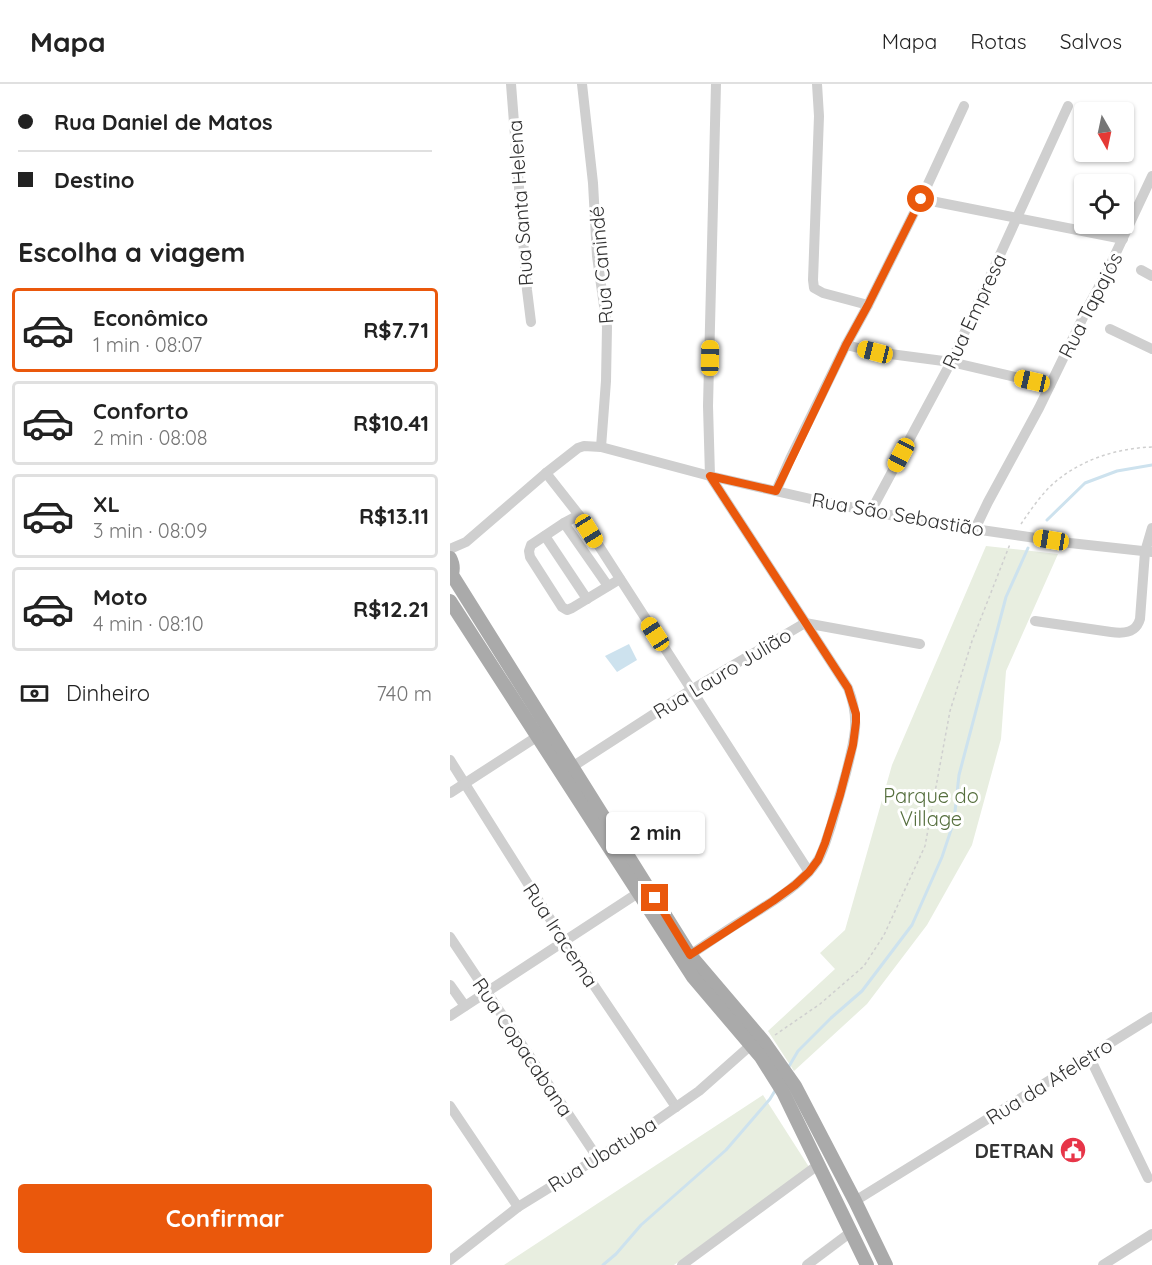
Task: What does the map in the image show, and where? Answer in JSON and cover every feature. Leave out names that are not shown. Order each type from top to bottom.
[{"type":"main road","points":[[451,564],[572,767],[690,955],[762,1049],[789,1089],[855,1201],[886,1265]]},
{"type":"main road","points":[[450,601],[693,977],[762,1049]]},
{"type":"main road","points":[[789,1089],[818,1165],[867,1265]]},
{"type":"street","name":"Rua Santa Helena","points":[[511,84],[526,290],[531,322]]},
{"type":"street","name":"Rua Canindé","points":[[582,84],[593,183],[597,256],[607,327],[601,447]]},
{"type":"street","points":[[690,955],[773,901],[809,872],[821,853],[830,830],[850,755],[856,722],[854,705],[848,688],[710,476],[708,406],[716,84]]},
{"type":"street","points":[[817,84],[819,116],[814,288],[868,305]]},
{"type":"street","points":[[776,491],[846,345],[921,199],[964,106]]},
{"type":"street","name":"Rua Empresa","points":[[871,511],[951,362],[1068,106]]},
{"type":"street","name":"Rua Tapajós","points":[[975,529],[1039,408],[1152,176]]},
{"type":"street","points":[[921,199],[1123,239]]},
{"type":"street","points":[[1141,270],[1152,276]]},
{"type":"street","points":[[1110,329],[1152,349]]},
{"type":"street","points":[[846,345],[875,352],[951,362],[1050,385]]},
{"type":"street","name":"Rua São Sebastião","points":[[451,564],[466,542],[546,473],[578,448],[584,446],[601,447],[710,476],[871,511],[975,529],[1149,552]]},
{"type":"street","points":[[546,473],[579,515],[809,872]]},
{"type":"street","points":[[579,515],[531,545],[528,553],[562,607],[568,610],[620,579]]},
{"type":"street","points":[[564,523],[608,586]]},
{"type":"street","points":[[1035,621],[1119,633],[1133,631],[1140,619],[1152,528]]},
{"type":"street","points":[[545,536],[587,599]]},
{"type":"street","name":"Rua Lauro Julião","points":[[572,767],[691,690],[805,623],[920,644]]},
{"type":"street","points":[[450,793],[538,735]]},
{"type":"street","name":"Rua Iracema","points":[[450,760],[564,941],[676,1107]]},
{"type":"street","points":[[450,1016],[638,893]]},
{"type":"street","name":"Rua Copacabana","points":[[450,937],[597,1157]]},
{"type":"street","points":[[450,985],[465,1006]]},
{"type":"street","name":"Rua da Afeletro","points":[[855,1201],[1152,1017]]},
{"type":"street","name":"Rua Ubatuba","points":[[450,1260],[518,1207],[643,1130],[762,1049]]},
{"type":"street","points":[[1089,1056],[1148,1178]]},
{"type":"street","points":[[450,1106],[518,1207]]},
{"type":"street","points":[[682,1265],[818,1165]]},
{"type":"street","points":[[807,1265],[851,1232]]},
{"type":"street","points":[[1103,1265],[1152,1234]]},
{"type":"path","points":[[762,1049],[864,966],[884,935],[925,846],[950,711],[972,640],[1014,534],[1044,493],[1059,478],[1085,464],[1120,450],[1152,447]]},
{"type":"green space","name":"Parque do Village","points":[[986,546],[1058,554],[1006,671],[1001,739],[972,845],[927,925],[867,1004],[794,1071],[768,1031],[835,969],[820,953],[845,930],[892,765]]},
{"type":"green space","points":[[763,1095],[809,1167],[674,1265],[504,1265]]},
{"type":"water","points":[[629,644],[637,660],[617,672],[605,656]]},
{"type":"waterway","points":[[1047,520],[1085,483],[1117,471],[1152,465]]},
{"type":"waterway","points":[[788,1068],[798,1051],[862,991],[912,925],[942,857],[954,821],[959,775],[1006,597],[1028,548]]},
{"type":"waterway","points":[[603,1265],[616,1254],[641,1225],[726,1150],[776,1089]]},
{"type":"place","name":"DETRAN","points":[[1073,1150]]},
{"type":"route","points":[[655,898],[690,955],[795,885],[818,860],[830,830],[853,745],[856,722],[854,705],[848,688],[710,476],[776,491],[846,345],[921,199]]}]
